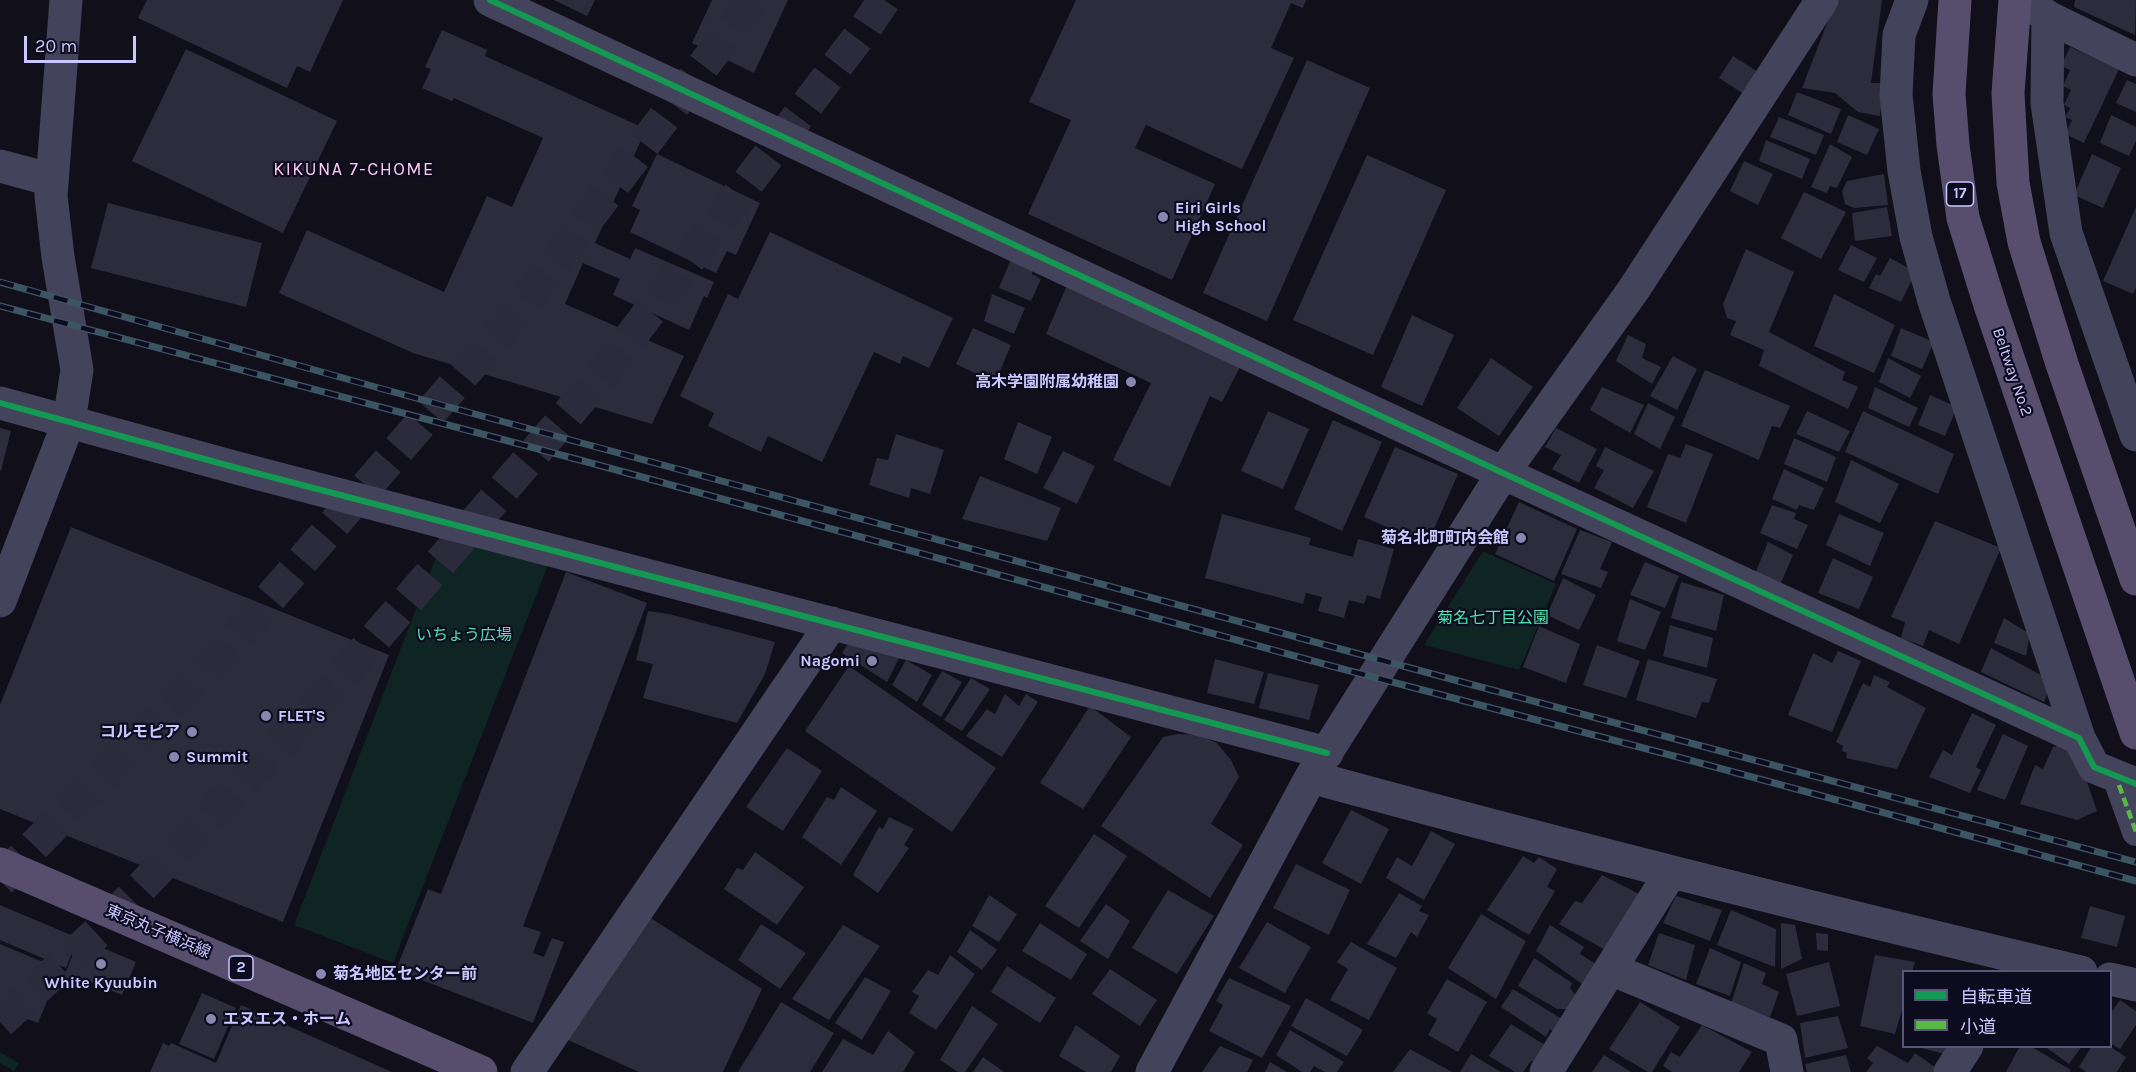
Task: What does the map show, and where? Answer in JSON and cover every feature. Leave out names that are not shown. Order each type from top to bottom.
[{"type":"main road","name":"Beltway No.2","points":[[1955,0],[1949,94],[1958,182],[1972,251],[2136,733]]},
{"type":"main road","points":[[2014,0],[2008,93],[2013,183],[2024,242],[2062,364],[2136,579]]},
{"type":"main road","name":"東京丸子横浜線","points":[[0,864],[481,1072]]},
{"type":"street","points":[[0,601],[69,422],[77,370],[51,196],[66,0]]},
{"type":"street","points":[[490,0],[1503,473],[2079,738]]},
{"type":"street","points":[[1152,1072],[1319,765],[1503,473],[1634,289],[1821,0]]},
{"type":"street","points":[[1912,0],[1899,35],[1896,94],[1904,171],[1916,237],[1934,301],[2079,738],[2094,767],[2128,785],[2136,832]]},
{"type":"street","points":[[2036,9],[2136,60]]},
{"type":"street","points":[[2036,9],[2066,233],[2136,435]]},
{"type":"street","points":[[0,166],[52,180]]},
{"type":"street","points":[[0,403],[237,468],[832,623],[1319,765],[1497,828],[1872,923],[2022,965],[2064,970]]},
{"type":"street","points":[[527,1072],[832,623]]},
{"type":"street","points":[[1546,1072],[1671,872]]},
{"type":"street","points":[[1611,969],[1781,1040]]},
{"type":"street","points":[[2112,979],[2136,985]]},
{"type":"street","points":[[1760,1072],[1781,1040]]},
{"type":"street","points":[[1781,1040],[1787,1072]]},
{"type":"street","points":[[1950,1072],[1966,1048]]},
{"type":"green space","name":"いちょう広場","points":[[445,534],[550,560],[393,963],[294,925]]},
{"type":"green space","name":"菊名七丁目公園","points":[[1483,551],[1556,584],[1519,670],[1424,645]]},
{"type":"green space","points":[[0,1052],[19,1063],[14,1071],[0,1063]]},
{"type":"building","points":[[147,0],[343,0],[310,72],[297,66],[287,88],[138,18]]},
{"type":"building","points":[[554,0],[595,0],[587,16]]},
{"type":"building","points":[[712,0],[788,0],[754,73],[692,43]]},
{"type":"building","points":[[1076,0],[1306,0],[1303,8],[1291,3],[1271,48],[1294,58],[1242,169],[1146,125],[1135,148],[1215,184],[1172,280],[1028,214],[1071,120],[1029,102]]},
{"type":"building","points":[[1836,0],[1882,0],[1871,83],[1884,83],[1880,116],[1858,112],[1835,93],[1802,88]]},
{"type":"building","points":[[2075,0],[2136,0],[2135,35],[2074,7]]},
{"type":"building","points":[[442,30],[487,50],[485,56],[646,129],[595,243],[630,259],[635,248],[714,282],[707,298],[704,296],[689,330],[613,295],[620,279],[583,263],[565,304],[684,356],[652,424],[413,353],[279,293],[307,230],[444,292],[487,196],[512,207],[543,138],[454,98],[452,101],[422,88],[431,69],[425,67]]},
{"type":"building","points":[[2070,47],[2119,69],[2084,143],[2065,134],[2072,120],[2065,117],[2070,108],[2064,105],[2071,90],[2063,86],[2070,70],[2061,66]]},
{"type":"building","points":[[186,49],[337,121],[283,233],[132,161]]},
{"type":"building","points":[[1733,56],[1758,72],[1744,94],[1719,78]]},
{"type":"building","points":[[1307,60],[1370,88],[1267,321],[1203,293]]},
{"type":"building","points":[[2127,80],[2136,84],[2136,112],[2116,103]]},
{"type":"building","points":[[1797,92],[1841,109],[1831,134],[1788,115]]},
{"type":"building","points":[[1848,115],[1879,129],[1867,155],[1837,142]]},
{"type":"building","points":[[2111,115],[2136,127],[2136,141],[2129,156],[2100,143]]},
{"type":"building","points":[[1779,117],[1824,135],[1816,155],[1770,137]]},
{"type":"building","points":[[1766,140],[1810,159],[1802,179],[1759,161]]},
{"type":"building","points":[[1830,144],[1852,157],[1837,188],[1830,186],[1827,193],[1811,187]]},
{"type":"building","points":[[657,154],[760,203],[736,255],[727,251],[716,273],[630,232],[640,210],[632,206]]},
{"type":"building","points":[[2092,154],[2121,168],[2103,208],[2074,195]]},
{"type":"building","points":[[1367,155],[1446,190],[1373,355],[1293,320]]},
{"type":"building","points":[[1744,161],[1773,174],[1758,205],[1730,191]]},
{"type":"building","points":[[1884,174],[1888,205],[1854,208],[1845,204],[1842,191],[1847,181]]},
{"type":"building","points":[[1804,192],[1846,212],[1821,259],[1781,238]]},
{"type":"building","points":[[108,203],[262,243],[246,307],[91,268]]},
{"type":"building","points":[[1887,207],[1892,236],[1855,241],[1852,213]]},
{"type":"building","points":[[2136,207],[2136,288],[2133,294],[2103,281]]},
{"type":"building","points":[[770,232],[953,318],[929,368],[903,356],[900,364],[874,352],[822,462],[768,436],[761,452],[708,426],[714,413],[680,396],[728,294],[738,299]]},
{"type":"building","points":[[1851,245],[1877,258],[1864,282],[1838,270]]},
{"type":"building","points":[[1746,249],[1794,272],[1769,332],[1845,372],[1842,380],[1858,387],[1848,409],[1759,366],[1764,350],[1730,335],[1736,321],[1727,318],[1723,304]]},
{"type":"building","points":[[1890,258],[1916,272],[1901,302],[1869,288],[1876,274],[1880,276]]},
{"type":"building","points":[[1011,259],[1033,269],[1032,274],[1041,279],[1031,301],[999,288]]},
{"type":"building","points":[[1068,283],[1242,363],[1222,402],[1210,396],[1170,487],[1113,460],[1151,383],[1046,334]]},
{"type":"building","points":[[992,294],[1025,308],[1014,334],[984,321]]},
{"type":"building","points":[[1834,294],[1895,325],[1874,373],[1814,346]]},
{"type":"building","points":[[1412,315],[1454,335],[1422,406],[1381,387]]},
{"type":"building","points":[[973,328],[1011,345],[995,383],[956,364]]},
{"type":"building","points":[[1901,328],[1934,342],[1922,369],[1891,356]]},
{"type":"building","points":[[1628,335],[1646,344],[1642,358],[1661,367],[1652,384],[1616,361]]},
{"type":"building","points":[[1673,356],[1697,369],[1677,410],[1650,396]]},
{"type":"building","points":[[1491,358],[1533,387],[1499,436],[1457,408]]},
{"type":"building","points":[[1888,358],[1921,376],[1910,398],[1879,382]]},
{"type":"building","points":[[1705,370],[1790,406],[1780,428],[1772,426],[1759,460],[1681,426]]},
{"type":"building","points":[[1602,387],[1644,405],[1630,433],[1590,410]]},
{"type":"building","points":[[1875,387],[1918,408],[1909,427],[1868,408]]},
{"type":"building","points":[[1930,395],[1957,407],[1945,436],[1918,425]]},
{"type":"building","points":[[1648,403],[1675,417],[1660,449],[1634,434]]},
{"type":"building","points":[[1268,411],[1309,429],[1283,489],[1241,471]]},
{"type":"building","points":[[1807,411],[1850,431],[1839,452],[1796,434]]},
{"type":"building","points":[[1863,411],[1954,454],[1938,494],[1845,452]]},
{"type":"building","points":[[1333,420],[1382,442],[1342,531],[1294,509]]},
{"type":"building","points":[[1018,422],[1052,437],[1037,474],[1004,459]]},
{"type":"building","points":[[0,428],[11,431],[1,471],[0,471]]},
{"type":"building","points":[[1556,428],[1597,449],[1579,483],[1552,469],[1561,455],[1545,447]]},
{"type":"building","points":[[896,434],[944,450],[930,494],[911,488],[909,498],[869,485],[877,458],[888,460]]},
{"type":"building","points":[[1794,438],[1836,457],[1827,482],[1784,464]]},
{"type":"building","points":[[1686,444],[1713,454],[1686,523],[1647,507],[1668,454],[1680,458]]},
{"type":"building","points":[[1395,447],[1458,474],[1427,545],[1364,517]]},
{"type":"building","points":[[1605,447],[1654,471],[1633,508],[1594,488],[1604,470],[1596,466]]},
{"type":"building","points":[[1063,451],[1095,466],[1077,504],[1043,488]]},
{"type":"building","points":[[1851,460],[1899,484],[1880,523],[1835,502]]},
{"type":"building","points":[[1784,469],[1824,488],[1814,510],[1799,505],[1797,510],[1772,499]]},
{"type":"building","points":[[980,476],[1061,508],[1047,541],[962,519]]},
{"type":"building","points":[[1519,502],[1577,529],[1554,581],[1495,554]]},
{"type":"building","points":[[1772,505],[1796,513],[1794,519],[1808,525],[1797,549],[1760,533]]},
{"type":"building","points":[[1222,514],[1311,538],[1309,545],[1353,557],[1358,539],[1394,549],[1380,599],[1367,595],[1364,604],[1349,600],[1344,618],[1318,611],[1322,597],[1306,593],[1303,604],[1205,578]]},
{"type":"building","points":[[1839,514],[1884,533],[1870,566],[1826,545]]},
{"type":"building","points":[[1935,521],[2001,548],[1959,644],[1929,630],[1923,646],[1901,638],[1905,622],[1891,617]]},
{"type":"building","name":"Summit","points":[[71,527],[389,655],[283,922],[0,809],[0,705]]},
{"type":"building","points":[[1580,530],[1612,542],[1600,569],[1608,572],[1601,588],[1561,574]]},
{"type":"building","points":[[1768,542],[1793,555],[1780,585],[1755,574]]},
{"type":"building","points":[[1833,558],[1873,577],[1859,609],[1818,593]]},
{"type":"building","points":[[1645,562],[1679,576],[1665,608],[1630,595]]},
{"type":"building","points":[[566,572],[647,603],[523,926],[541,932],[533,953],[544,957],[552,938],[564,942],[533,1023],[396,970],[428,889],[441,894]]},
{"type":"building","points":[[1563,578],[1596,595],[1579,630],[1547,615]]},
{"type":"building","points":[[1681,582],[1724,595],[1716,631],[1671,618]]},
{"type":"building","points":[[1630,599],[1661,612],[1645,650],[1617,641]]},
{"type":"building","points":[[648,611],[669,614],[775,642],[765,674],[737,723],[643,698],[653,664],[636,660]]},
{"type":"building","points":[[2004,618],[2030,634],[2026,656],[1994,643]]},
{"type":"building","points":[[1670,625],[1713,638],[1707,668],[1663,656]]},
{"type":"building","points":[[1539,626],[1580,644],[1566,683],[1523,667]]},
{"type":"building","points":[[851,639],[899,658],[887,682],[842,653]]},
{"type":"building","points":[[1597,645],[1640,661],[1626,698],[1583,685]]},
{"type":"building","points":[[1991,648],[2052,681],[2044,702],[1981,672]]},
{"type":"building","points":[[1838,651],[1861,661],[1832,732],[1788,715],[1813,653],[1832,663]]},
{"type":"building","points":[[1215,659],[1264,672],[1254,704],[1207,693]]},
{"type":"building","points":[[1648,659],[1717,679],[1709,703],[1702,702],[1696,718],[1636,700]]},
{"type":"building","points":[[906,660],[932,675],[917,702],[892,685]]},
{"type":"building","points":[[849,666],[996,768],[952,832],[805,731]]},
{"type":"building","points":[[942,671],[962,682],[941,717],[922,705]]},
{"type":"building","points":[[1268,673],[1319,685],[1309,720],[1259,708]]},
{"type":"building","points":[[1874,675],[1890,682],[1887,687],[1926,708],[1897,769],[1846,758],[1847,753],[1842,751],[1843,746],[1836,742],[1863,683],[1870,687]]},
{"type":"building","points":[[971,678],[990,689],[962,731],[944,720]]},
{"type":"building","points":[[1005,694],[1019,706],[1026,694],[1038,702],[1002,757],[966,736],[987,709],[995,714]]},
{"type":"building","points":[[1090,706],[1131,737],[1083,809],[1040,783]]},
{"type":"building","points":[[1972,713],[1996,725],[1976,767],[1981,770],[1970,793],[1929,777],[1943,750],[1952,755]]},
{"type":"building","points":[[1178,734],[1199,735],[1217,743],[1231,760],[1239,777],[1211,824],[1243,845],[1210,898],[1101,826],[1163,737]]},
{"type":"building","points":[[2003,734],[2028,746],[2005,800],[1977,790]]},
{"type":"building","points":[[2061,745],[2078,755],[2097,811],[2077,820],[2020,804],[2035,765],[2043,769],[2053,747]]},
{"type":"building","points":[[787,748],[822,771],[783,831],[746,807]]},
{"type":"building","points":[[841,787],[877,811],[841,865],[802,837],[827,797],[834,800]]},
{"type":"building","points":[[1351,810],[1389,829],[1361,884],[1322,863]]},
{"type":"building","points":[[889,817],[914,829],[904,845],[909,848],[878,893],[853,875],[879,827],[883,829]]},
{"type":"building","points":[[1431,831],[1455,844],[1424,900],[1386,878],[1397,857],[1412,866]]},
{"type":"building","points":[[1094,834],[1127,856],[1079,928],[1045,906]]},
{"type":"building","points":[[755,852],[804,887],[777,925],[724,889],[737,868],[743,870]]},
{"type":"building","points":[[1523,856],[1534,863],[1539,857],[1557,869],[1547,887],[1555,891],[1529,935],[1487,910]]},
{"type":"building","points":[[1296,864],[1350,890],[1329,935],[1273,908]]},
{"type":"building","points":[[1602,875],[1643,896],[1609,952],[1559,924],[1575,901],[1582,903]]},
{"type":"building","points":[[1168,890],[1214,916],[1177,974],[1132,948]]},
{"type":"building","points":[[1399,893],[1422,906],[1419,911],[1429,915],[1417,937],[1411,932],[1396,958],[1367,944]]},
{"type":"building","points":[[989,895],[1017,914],[999,942],[972,926]]},
{"type":"building","points":[[1676,896],[1722,910],[1710,941],[1663,923]]},
{"type":"building","points":[[1106,904],[1130,921],[1108,959],[1080,941]]},
{"type":"building","points":[[0,905],[78,938],[66,968],[0,940]]},
{"type":"building","points":[[2090,906],[2125,916],[2117,947],[2081,938]]},
{"type":"building","points":[[1731,910],[1776,929],[1775,967],[1717,945]]},
{"type":"building","points":[[1481,914],[1526,941],[1496,999],[1448,968]]},
{"type":"building","points":[[649,917],[762,989],[723,1072],[639,1072],[568,1040]]},
{"type":"building","points":[[1267,922],[1311,947],[1285,993],[1239,968]]},
{"type":"building","points":[[1040,923],[1087,954],[1071,980],[1022,951]]},
{"type":"building","points":[[1781,923],[1795,925],[1802,959],[1781,969]]},
{"type":"building","points":[[761,924],[806,953],[780,989],[738,960]]},
{"type":"building","points":[[843,925],[880,946],[829,1020],[792,999]]},
{"type":"building","points":[[1550,925],[1584,947],[1580,954],[1599,966],[1585,986],[1536,951]]},
{"type":"building","points":[[970,930],[997,950],[982,970],[957,952]]},
{"type":"building","points":[[1659,933],[1695,945],[1686,980],[1648,965]]},
{"type":"building","points":[[1816,933],[1828,934],[1828,951],[1817,950]]},
{"type":"building","points":[[80,938],[136,962],[122,995],[83,979],[80,985],[63,978]]},
{"type":"building","points":[[1351,942],[1397,968],[1369,1020],[1330,1000],[1348,969],[1337,962]]},
{"type":"building","points":[[0,944],[60,969],[38,1023],[0,1008]]},
{"type":"building","points":[[1710,948],[1741,962],[1730,996],[1696,984]]},
{"type":"building","points":[[950,955],[975,974],[936,1030],[909,1013],[919,996],[912,992],[928,970],[938,975]]},
{"type":"building","points":[[1875,955],[1915,962],[1913,970],[1902,970],[1902,1010],[1895,1034],[1860,1026]]},
{"type":"building","points":[[1534,958],[1572,983],[1570,988],[1576,996],[1574,1004],[1566,1009],[1557,1009],[1518,986]]},
{"type":"building","points":[[1829,962],[1840,1006],[1797,1016],[1786,974]]},
{"type":"building","points":[[1744,963],[1766,973],[1762,984],[1779,992],[1770,1017],[1731,1003]]},
{"type":"building","points":[[1007,966],[1056,998],[1040,1023],[991,992]]},
{"type":"building","points":[[1110,969],[1157,1000],[1140,1026],[1092,994]]},
{"type":"building","points":[[865,977],[891,991],[862,1040],[835,1023]]},
{"type":"building","points":[[1229,978],[1291,1006],[1262,1058],[1209,1031],[1223,1005],[1216,1001]]},
{"type":"building","points":[[1447,979],[1487,1002],[1458,1052],[1428,1035],[1437,1019],[1427,1013]]},
{"type":"building","points":[[1513,989],[1565,1021],[1557,1035],[1550,1029],[1546,1037],[1501,1007]]},
{"type":"building","points":[[202,993],[236,1008],[214,1059],[179,1044]]},
{"type":"building","points":[[1306,998],[1363,1030],[1347,1056],[1291,1026]]},
{"type":"building","points":[[2120,1000],[2136,1011],[2136,1025],[2120,1049],[2112,1044],[2112,1011]]},
{"type":"building","points":[[781,1002],[834,1033],[810,1072],[738,1072]]},
{"type":"building","points":[[1640,1002],[1680,1027],[1652,1072],[1648,1072],[1609,1049]]},
{"type":"building","points":[[241,1005],[392,1072],[150,1072],[163,1043],[169,1046],[171,1043],[216,1063]]},
{"type":"building","points":[[972,1006],[998,1024],[965,1072],[958,1072],[940,1060]]},
{"type":"building","points":[[1838,1016],[1848,1048],[1805,1058],[1800,1023]]},
{"type":"building","points":[[1511,1024],[1548,1047],[1537,1064],[1531,1061],[1523,1072],[1515,1072],[1489,1056]]},
{"type":"building","points":[[1076,1025],[1120,1056],[1111,1072],[1086,1072],[1059,1056]]},
{"type":"building","points":[[1702,1025],[1752,1052],[1739,1072],[1672,1072],[1663,1066],[1671,1052],[1680,1057]]},
{"type":"building","points":[[1290,1030],[1344,1062],[1337,1072],[1325,1072],[1314,1066],[1310,1072],[1302,1072],[1276,1055]]},
{"type":"building","points":[[888,1031],[915,1052],[903,1072],[822,1072],[843,1039],[873,1055]]},
{"type":"building","points":[[1220,1046],[1253,1060],[1247,1072],[1202,1072]]},
{"type":"building","points":[[1877,1046],[1908,1063],[1915,1053],[1939,1070],[1938,1072],[1866,1072],[1873,1063],[1867,1058]]},
{"type":"building","points":[[1921,1048],[1951,1048],[1949,1055]]},
{"type":"building","points":[[2019,1048],[2033,1048],[2071,1070],[2070,1072],[2006,1072]]},
{"type":"building","points":[[2047,1048],[2081,1048],[2069,1064]]},
{"type":"building","points":[[2091,1048],[2112,1048],[2126,1057],[2117,1072],[2086,1072],[2079,1067]]},
{"type":"building","points":[[1410,1049],[1452,1072],[1393,1072]]},
{"type":"building","points":[[1471,1054],[1501,1072],[1460,1072]]},
{"type":"building","points":[[1604,1055],[1631,1072],[1592,1072]]},
{"type":"building","points":[[1846,1055],[1851,1072],[1807,1072],[1805,1064]]},
{"type":"building","points":[[983,1057],[1004,1072],[973,1072]]},
{"type":"building","points":[[1270,1062],[1287,1072],[1265,1072]]},
{"type":"tunnel","points":[[0,881],[232,642],[519,310],[753,0]]},
{"type":"tunnel","points":[[0,1022],[98,932],[322,700],[604,372],[866,27],[884,0]]},
{"type":"railway","points":[[0,282],[379,388],[2136,862]]},
{"type":"railway","points":[[0,306],[591,463],[1335,667],[2136,881]]},
{"type":"marked path","points":[[2119,785],[2136,832]]},
{"type":"cycle path","points":[[490,0],[1503,473],[2079,738],[2094,767],[2136,784]]},
{"type":"cycle path","points":[[0,403],[237,468],[1327,753]]},
{"type":"place","name":"Eiri Girls High School","points":[[1163,217]]},
{"type":"place","name":"高木学園附属幼稚園","points":[[1131,382]]},
{"type":"place","name":"菊名北町町内会館","points":[[1521,538]]},
{"type":"place","name":"Nagomi","points":[[872,661]]},
{"type":"place","name":"FLET'S","points":[[266,716]]},
{"type":"place","name":"コルモピア","points":[[192,732]]},
{"type":"place","name":"Summit","points":[[174,757]]},
{"type":"place","name":"White Kyuubin","points":[[101,964]]},
{"type":"place","name":"菊名地区センター前","points":[[321,974]]},
{"type":"place","name":"エヌエス・ホーム","points":[[211,1019]]},
{"type":"district","name":"KIKUNA 7-CHOME","points":[[354,170]]}]
